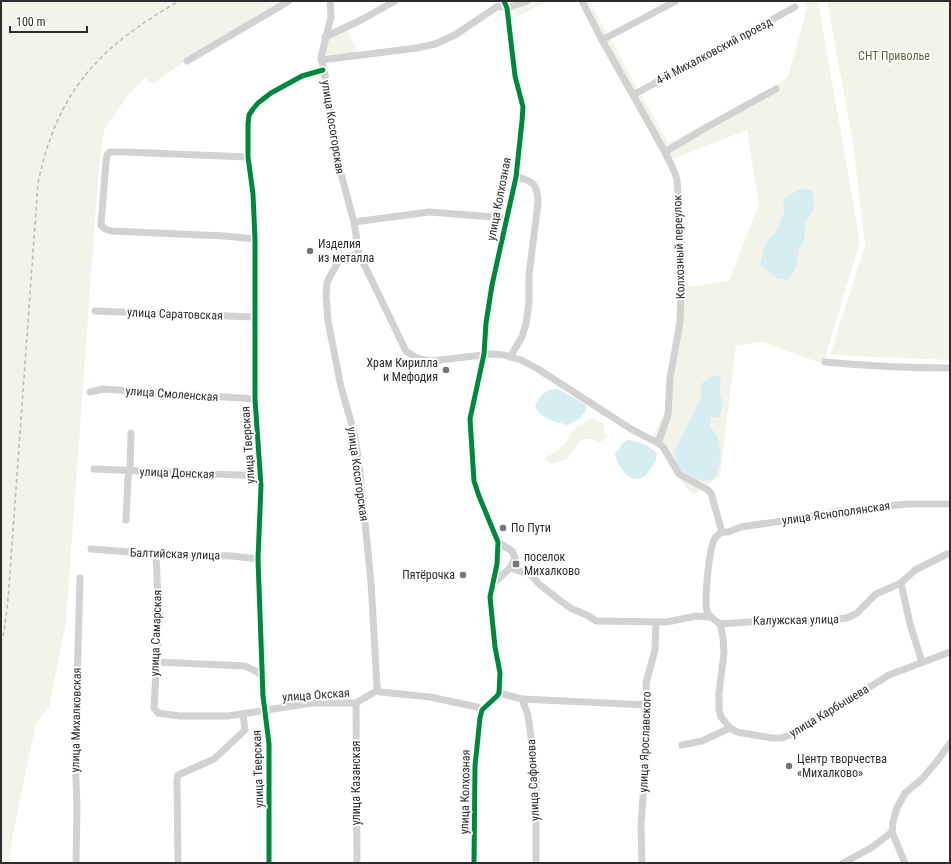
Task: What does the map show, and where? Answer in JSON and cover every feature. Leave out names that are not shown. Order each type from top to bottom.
[{"type":"street","points":[[187,61],[289,1]]},
{"type":"street","points":[[323,70],[321,54],[331,17],[330,1]]},
{"type":"street","points":[[325,37],[395,1]]},
{"type":"street","points":[[321,60],[417,48],[435,44],[455,35],[498,6],[527,1]]},
{"type":"street","name":"Колхозный переулок","points":[[582,1],[675,173],[681,234],[679,332],[670,378],[668,415],[658,443]]},
{"type":"street","points":[[602,40],[676,1]]},
{"type":"street","name":"улица Колхозная","points":[[498,542],[474,481],[470,419],[484,354],[487,312],[497,256],[516,177],[523,106],[515,76],[505,4]]},
{"type":"street","name":"4-й Михалковский проезд","points":[[633,95],[795,7]]},
{"type":"street","name":"улица Тверская","points":[[269,863],[269,744],[264,710],[258,559],[261,486],[255,399],[255,239],[253,194],[248,157],[248,124],[249,115],[262,99],[280,88],[309,74],[323,70]]},
{"type":"street","name":"улица Косогорская","points":[[323,70],[327,85],[329,114],[337,159],[354,222],[360,254],[405,349],[418,359],[431,361],[484,354]]},
{"type":"street","points":[[665,152],[776,89]]},
{"type":"street","points":[[248,157],[110,152],[106,162],[101,224],[105,230],[111,231],[225,236],[255,239]]},
{"type":"street","points":[[510,357],[522,337],[526,324],[529,302],[529,275],[538,203],[535,185],[523,178],[516,177]]},
{"type":"street","points":[[354,222],[429,212],[506,218]]},
{"type":"street","name":"улица Косогорская","points":[[360,254],[342,258],[338,262],[327,282],[326,295],[328,321],[341,387],[354,432],[359,463],[371,582],[378,690]]},
{"type":"street","name":"улица Саратовская","points":[[95,311],[254,317]]},
{"type":"street","points":[[484,354],[497,354],[521,360],[538,369],[631,429],[664,447],[676,470],[681,476],[711,493],[722,532],[718,534],[714,540],[709,564],[706,589],[707,609],[711,617],[720,624],[723,637],[724,653],[719,692],[719,710],[722,719],[730,728],[702,740],[682,745]]},
{"type":"street","points":[[825,362],[878,367],[950,368]]},
{"type":"street","name":"улица Смоленская","points":[[90,392],[103,389],[255,399]]},
{"type":"street","points":[[126,520],[131,433]]},
{"type":"street","name":"улица Донская","points":[[94,469],[260,476]]},
{"type":"street","name":"улица Яснополянская","points":[[722,532],[728,532],[741,527],[847,510],[907,504],[950,504]]},
{"type":"street","points":[[378,690],[380,692],[430,697],[477,707],[482,710],[497,696],[500,673],[495,647],[490,603],[491,586],[497,564],[498,542],[516,553],[511,569],[491,586]]},
{"type":"street","name":"Балтийская улица","points":[[91,549],[156,554],[232,556],[258,559]]},
{"type":"street","name":"улица Самарская","points":[[156,554],[159,606],[154,707],[156,711]]},
{"type":"street","name":"Калужская улица","points":[[720,624],[763,621],[821,621],[844,619],[857,613],[876,594],[900,583],[914,570],[947,554]]},
{"type":"street","points":[[511,569],[531,575],[540,585],[562,602],[572,609],[587,615],[596,622],[656,623],[696,616],[711,617]]},
{"type":"street","name":"улица Михалковская","points":[[76,863],[75,756],[80,578]]},
{"type":"street","points":[[900,583],[910,624],[922,662]]},
{"type":"street","name":"улица Ярославского","points":[[642,863],[641,826],[646,757],[645,736],[648,722],[646,683],[654,650],[656,623]]},
{"type":"street","name":"улица Карбышева","points":[[730,728],[740,733],[772,738],[787,736],[804,728],[889,675],[950,652]]},
{"type":"street","points":[[157,662],[245,666],[256,671],[262,676]]},
{"type":"street","name":"улица Окская","points":[[156,711],[159,713],[179,716],[228,716],[312,703],[356,703],[378,690]]},
{"type":"street","points":[[498,693],[522,699],[647,705]]},
{"type":"street","name":"улица Сафонова","points":[[522,699],[528,715],[536,778],[536,863]]},
{"type":"street","name":"улица Казанская","points":[[356,703],[356,863]]},
{"type":"street","name":"улица Колхозная","points":[[474,863],[475,766],[482,710]]},
{"type":"street","points":[[178,863],[177,781],[179,774],[214,759],[220,754],[245,730],[243,714]]},
{"type":"street","points":[[905,863],[892,832],[895,813],[905,793],[922,779],[950,743]]},
{"type":"street","points":[[846,862],[871,848],[892,832]]},
{"type":"green space","points":[[1,1],[285,1],[204,47],[153,84],[145,78],[129,94],[104,130],[99,165],[66,622],[49,707],[36,723],[12,839],[10,863],[1,863]]},
{"type":"green space","points":[[511,1],[548,1],[516,17]]},
{"type":"green space","points":[[587,1],[589,1],[668,143],[772,90],[788,76],[807,8],[804,1],[818,1],[860,242],[823,364],[763,342],[736,345],[720,476],[693,495],[678,477],[665,445],[654,445],[654,434],[665,412],[677,323],[678,288],[729,281],[759,204],[747,130],[665,162],[632,97]]},
{"type":"green space","name":"СНТ Приволье","points":[[827,1],[950,1],[950,360],[830,355],[865,246],[853,143]]},
{"type":"green space","points":[[347,30],[358,53],[325,57],[328,38]]},
{"type":"green space","points":[[591,419],[604,423],[604,430],[607,437],[601,442],[591,439],[582,439],[567,459],[549,463],[545,458],[565,445],[570,434]]},
{"type":"water","points":[[806,188],[813,192],[814,208],[806,221],[804,241],[799,249],[796,267],[788,280],[778,279],[760,265],[765,244],[777,230],[784,213],[783,199],[798,190]]},
{"type":"water","points":[[721,375],[720,394],[723,405],[719,418],[711,416],[710,426],[717,435],[719,443],[720,453],[718,470],[714,478],[710,480],[699,479],[679,468],[674,451],[702,395],[700,388],[702,383],[712,376]]},
{"type":"water","points":[[559,389],[586,405],[586,411],[579,419],[568,425],[558,423],[544,417],[537,410],[535,406],[540,396],[545,392]]},
{"type":"water","points":[[627,440],[643,444],[657,453],[656,461],[646,476],[637,479],[632,478],[628,476],[619,466],[615,454],[621,445]]},
{"type":"railway","points":[[1,643],[8,600],[38,183],[46,151],[57,122],[70,97],[86,75],[104,55],[126,36],[151,18],[179,1]]},
{"type":"cycle path","points":[[474,863],[475,766],[480,718],[482,710],[499,693],[500,673],[495,647],[490,597],[497,564],[498,542],[474,481],[470,419],[484,354],[486,323],[492,285],[516,177],[523,107],[515,76],[507,8],[504,1]]},
{"type":"cycle path","points":[[269,863],[269,744],[263,696],[258,559],[261,486],[255,399],[255,239],[253,194],[248,157],[248,124],[249,115],[253,109],[271,93],[302,76],[323,70]]},
{"type":"place","name":"Изделия из металла","points":[[310,251]]},
{"type":"place","name":"Храм Кирилла и Мефодия","points":[[446,370]]},
{"type":"place","name":"По Пути","points":[[503,528]]},
{"type":"place","name":"поселок Михалково","points":[[516,564]]},
{"type":"place","name":"Пятёрочка","points":[[463,575]]},
{"type":"place","name":"Центр творчества «Михалково»","points":[[789,766]]}]
